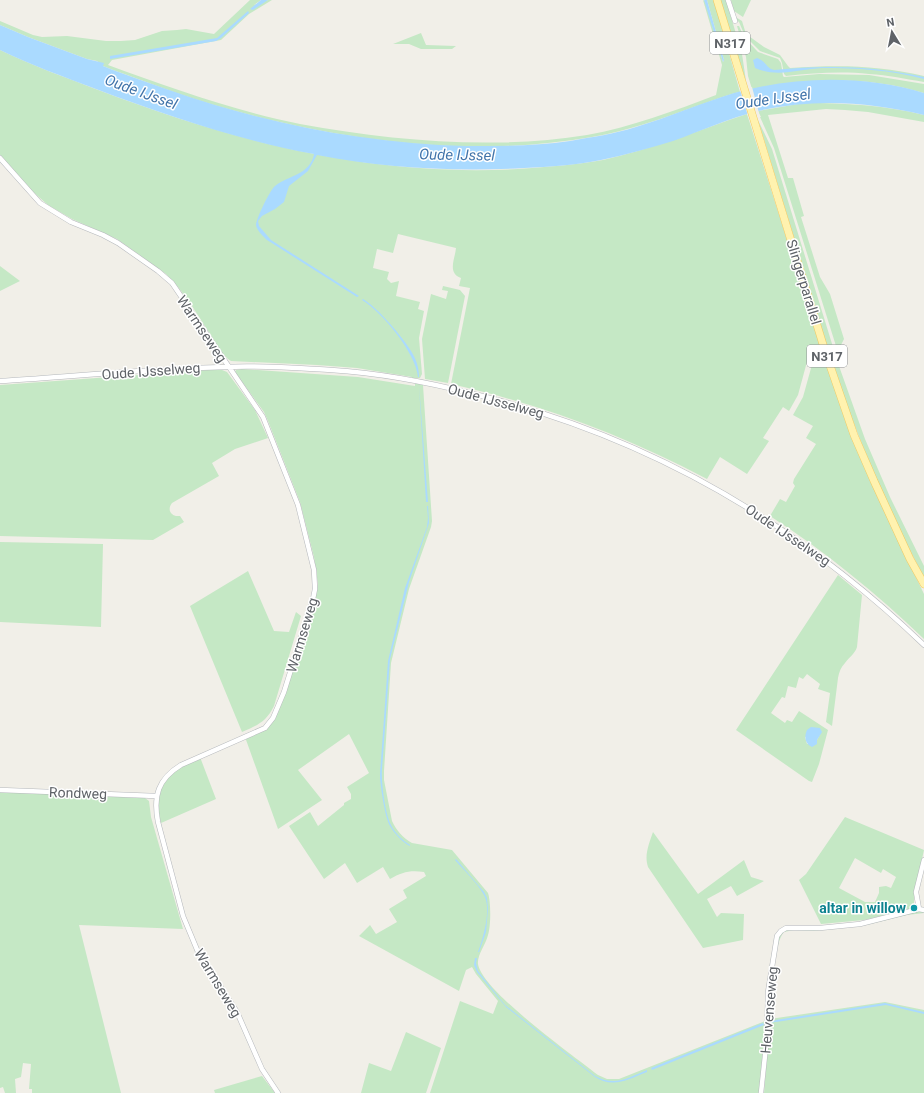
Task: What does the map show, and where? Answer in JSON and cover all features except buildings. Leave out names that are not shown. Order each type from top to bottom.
[{"type":"main road","name":"Slingerparallel","points":[[717,0],[825,351],[854,435],[910,559],[924,584]]},
{"type":"street","points":[[728,0],[735,21]]},
{"type":"street","name":"Warmseweg","points":[[0,158],[40,203],[72,222],[104,235],[118,243],[166,277],[263,417],[298,505],[314,570],[315,589],[284,692],[273,718],[265,728],[177,768],[166,777],[156,796],[155,809],[183,916],[198,952],[237,1012],[262,1069],[278,1093]]},
{"type":"street","name":"Oude IJsselweg","points":[[0,381],[227,366],[334,370],[428,383],[515,404],[608,436],[684,471],[736,500],[790,535],[858,586],[924,645]]},
{"type":"street","name":"Rondweg","points":[[0,790],[156,796]]},
{"type":"street","points":[[921,910],[916,892],[924,860]]},
{"type":"street","name":"Heuvenseweg","points":[[762,1093],[768,992],[778,936],[781,931],[786,928],[820,928],[860,924],[921,910]]},
{"type":"green space","points":[[250,0],[261,0],[254,5],[272,0],[249,14],[221,40],[112,60],[108,65],[251,113],[335,130],[444,142],[480,143],[552,140],[620,128],[668,113],[716,95],[722,65],[703,0],[705,1],[723,62],[724,60],[707,0],[714,0],[740,92],[644,124],[592,137],[545,143],[498,146],[450,146],[403,142],[355,137],[262,118],[217,106],[113,70],[103,66],[97,61],[87,59],[0,25],[0,21],[33,35],[42,37],[67,36],[106,41],[135,40],[162,31],[186,29],[214,34]]},
{"type":"green space","points":[[720,0],[726,0],[742,54],[746,81]]},
{"type":"green space","points":[[731,0],[751,0],[743,17],[734,11]]},
{"type":"green space","points":[[734,16],[742,21],[746,34],[764,47],[780,55],[790,68],[841,66],[874,68],[907,72],[924,76],[924,82],[883,75],[859,73],[817,73],[786,76],[784,74],[780,58],[760,51],[745,36],[739,22]]},
{"type":"green space","points":[[737,26],[739,26],[744,37],[758,52],[778,59],[781,63],[784,77],[819,74],[869,75],[924,84],[924,93],[880,83],[838,80],[796,83],[752,89],[748,76],[746,57]]},
{"type":"green space","points":[[421,33],[426,45],[456,46],[452,49],[421,49],[409,44],[393,44]]},
{"type":"green space","points":[[0,50],[37,67],[101,91],[203,126],[305,152],[357,161],[410,167],[464,170],[518,169],[592,162],[621,156],[747,114],[822,350],[814,352],[808,358],[798,395],[789,411],[783,407],[763,438],[769,441],[747,474],[720,457],[707,479],[676,463],[582,423],[485,392],[451,384],[470,288],[459,286],[461,278],[454,273],[453,265],[456,248],[398,234],[393,253],[377,249],[373,268],[389,272],[387,279],[391,283],[399,281],[396,296],[420,302],[418,309],[424,311],[419,338],[422,374],[420,378],[412,378],[357,368],[231,361],[223,354],[190,303],[166,274],[117,239],[72,219],[48,205],[32,191],[0,156]]},
{"type":"green space","points":[[804,103],[864,105],[924,115],[924,122],[868,112],[826,109],[768,115],[788,178],[793,178],[804,216],[801,217],[820,277],[830,294],[844,339],[841,345],[836,346],[774,148],[758,111]]},
{"type":"green space","points":[[758,120],[772,149],[833,347],[828,349]]},
{"type":"green space","points":[[0,266],[20,281],[0,291]]},
{"type":"green space","points":[[443,286],[460,290],[465,296],[448,383],[425,379],[422,339],[431,294],[446,299],[448,291],[442,290]]},
{"type":"green space","points":[[834,352],[865,439],[890,497],[924,566],[924,577],[896,523],[860,439],[829,354]]},
{"type":"green space","points":[[823,355],[858,450],[877,496],[924,594],[924,639],[850,574],[811,544],[770,516],[780,499],[786,502],[795,486],[793,483],[794,479],[816,444],[806,438],[813,426],[793,415],[803,397],[813,361]]},
{"type":"green space","points":[[242,369],[358,377],[415,386],[415,383],[423,385],[432,521],[409,589],[391,663],[384,780],[392,821],[400,834],[412,843],[452,850],[488,893],[490,908],[489,931],[478,961],[483,976],[511,1006],[530,1022],[598,1075],[607,1079],[619,1079],[765,1021],[760,1093],[430,1093],[460,1001],[493,1014],[498,1001],[472,967],[466,970],[459,991],[359,936],[370,925],[376,934],[397,922],[389,909],[407,898],[403,890],[426,876],[424,872],[406,872],[390,879],[383,867],[357,883],[345,863],[324,879],[289,826],[310,812],[318,826],[344,805],[344,803],[351,799],[351,794],[347,787],[369,773],[349,734],[298,770],[322,800],[278,829],[245,737],[265,727],[272,720],[279,709],[314,604],[318,584],[314,557],[300,502],[264,412],[235,372],[236,370]]},
{"type":"green space","points":[[222,370],[227,372],[255,410],[268,438],[235,449],[212,463],[219,476],[172,503],[170,509],[171,512],[176,516],[180,516],[184,522],[153,540],[0,536],[0,385]]},
{"type":"green space","points":[[0,542],[103,544],[101,627],[0,622]]},
{"type":"green space","points":[[248,571],[274,631],[289,632],[296,612],[301,616],[274,706],[265,719],[242,732],[190,606]]},
{"type":"green space","points":[[838,575],[862,595],[857,647],[840,670],[832,726],[826,722],[830,693],[818,689],[820,684],[807,674],[803,679],[799,677],[796,688],[788,686],[785,698],[782,697],[771,713],[785,723],[787,720],[792,722],[799,711],[828,730],[819,764],[812,782],[736,730]],"holes":[[[820,734],[817,744],[807,744],[805,737]]]},
{"type":"green space","points":[[200,757],[216,799],[161,823],[159,815],[159,799],[164,784],[173,772]]},
{"type":"green space","points":[[0,792],[145,798],[149,801],[151,817],[183,929],[79,925],[121,1093],[32,1093],[32,1089],[29,1089],[31,1064],[23,1063],[21,1077],[15,1079],[16,1093],[5,1093],[3,1087],[0,1088]]},
{"type":"green space","points":[[845,817],[924,850],[914,895],[914,908],[864,920],[821,924],[799,880],[806,874]],"holes":[[[855,858],[881,873],[883,869],[896,877],[891,888],[886,886],[879,887],[879,893],[875,902],[865,902],[839,888]]]},
{"type":"green space","points":[[653,832],[698,894],[744,860],[751,877],[764,881],[737,896],[731,886],[707,899],[717,917],[721,913],[744,914],[743,940],[703,948],[648,867],[647,854]]},
{"type":"green space","points":[[924,911],[924,913],[907,915],[866,925],[814,931],[794,930],[784,932],[780,938],[777,948],[779,937],[781,934],[786,930],[834,928]]},
{"type":"green space","points":[[773,976],[770,1019],[885,1002],[924,1010],[924,1093],[764,1093],[769,1032],[769,998]]},
{"type":"green space","points":[[406,1032],[441,1048],[426,1093],[361,1093],[369,1063],[391,1071]]},
{"type":"green space","points":[[262,1076],[275,1093],[215,1093],[214,1090]]},
{"type":"water","points":[[261,0],[268,0],[253,10],[250,9]]},
{"type":"water","points":[[704,0],[707,0],[724,60],[723,62]]},
{"type":"water","points":[[248,11],[249,13],[216,41],[110,59],[110,56],[217,38]]},
{"type":"water","name":"Oude IJssel","points":[[0,25],[87,59],[104,63],[103,66],[113,70],[215,105],[246,114],[308,128],[339,134],[402,142],[466,146],[557,143],[628,129],[661,119],[709,101],[757,87],[805,81],[829,80],[878,83],[924,93],[924,115],[883,107],[841,103],[800,104],[747,114],[673,141],[628,154],[592,162],[543,167],[498,169],[420,168],[368,163],[317,155],[308,171],[289,186],[284,202],[262,216],[258,221],[259,226],[271,240],[359,296],[357,297],[267,240],[260,233],[256,225],[261,211],[275,186],[304,170],[312,161],[314,154],[258,142],[176,118],[36,66],[0,50]]},
{"type":"water","points":[[757,58],[763,61],[769,68],[774,70],[812,67],[831,67],[868,69],[905,73],[924,77],[924,79],[874,70],[848,68],[822,68],[780,73],[763,71],[755,68],[753,60]]},
{"type":"water","points":[[363,299],[382,315],[407,345],[416,360],[419,377],[416,367],[405,345],[388,323],[362,300]]},
{"type":"water","points":[[419,386],[428,502],[426,502]]},
{"type":"water","points":[[427,506],[429,523],[409,582],[390,659],[382,769],[384,798],[389,820],[396,833],[410,846],[404,843],[396,835],[388,822],[383,801],[380,774],[388,661],[405,588],[427,527]]},
{"type":"water","points":[[811,727],[820,728],[822,732],[817,740],[817,744],[812,747],[808,744],[805,738],[807,730]]},
{"type":"water","points":[[456,859],[484,892],[487,898],[488,909],[486,932],[479,952],[486,925],[487,903],[480,888],[455,860]]},
{"type":"water","points":[[475,958],[477,958],[476,963],[478,971],[505,1005],[595,1076],[609,1081],[615,1081],[647,1070],[647,1072],[615,1083],[602,1081],[595,1077],[506,1007],[477,972],[474,965]]},
{"type":"water","points":[[885,1003],[924,1012],[924,1014],[886,1005],[776,1022],[776,1020]]},
{"type":"water","points":[[763,1023],[764,1025],[652,1070],[651,1068]]},
{"type":"pier","points":[[752,87],[759,113],[748,116],[740,90]]},
{"type":"waterway","points":[[771,1022],[776,1021]]},
{"type":"place","name":"altar in willow","points":[[914,908]]}]
